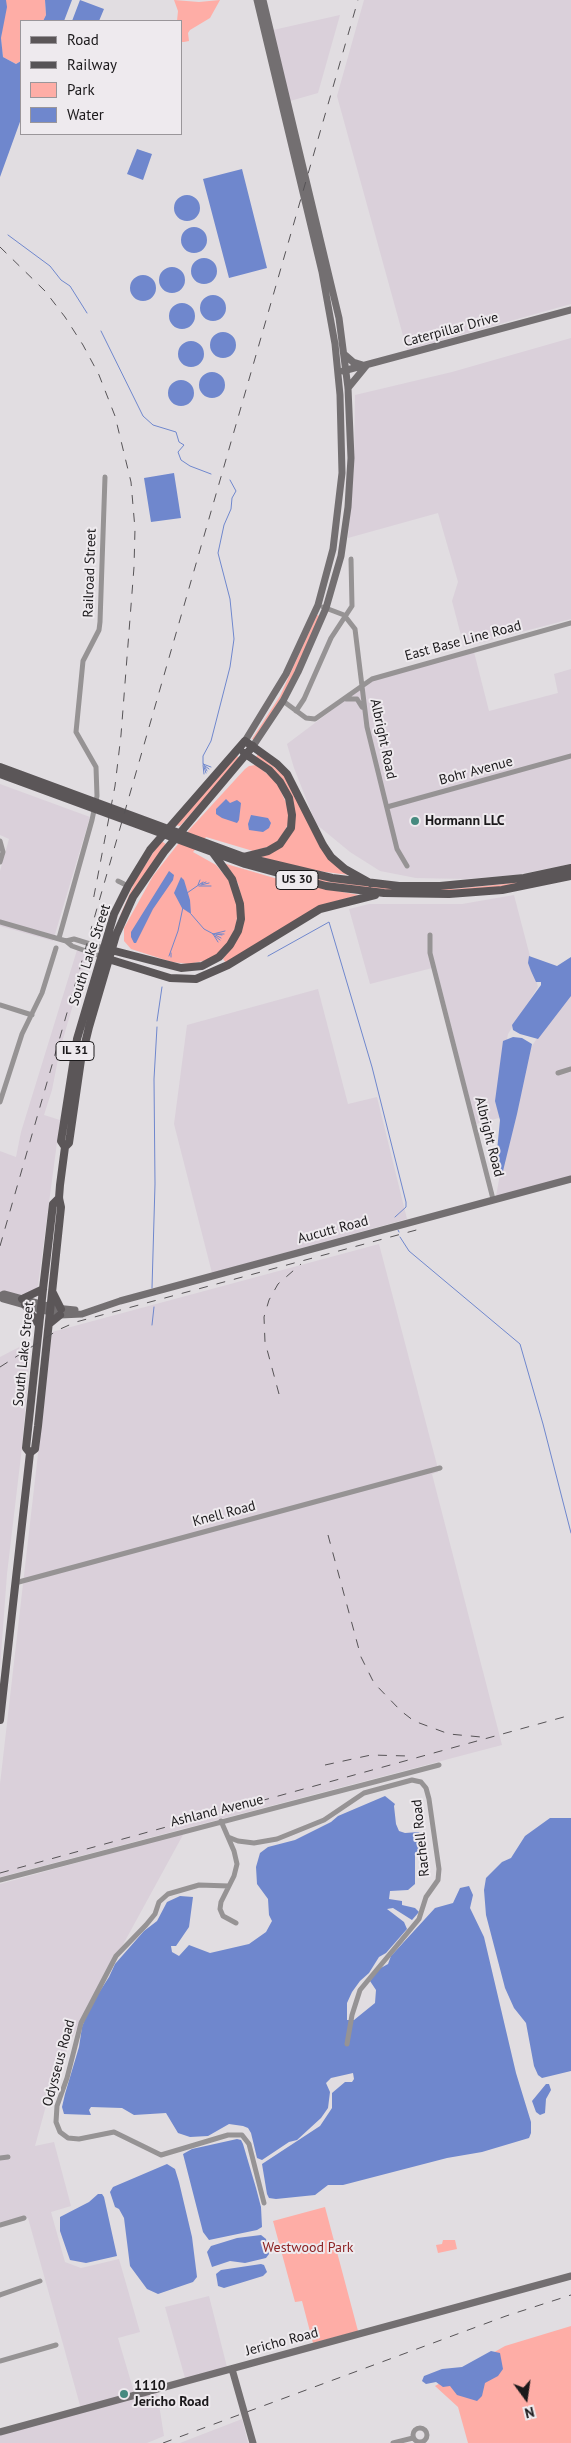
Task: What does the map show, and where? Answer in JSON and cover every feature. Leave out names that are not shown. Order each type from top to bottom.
[{"type":"main road","name":"IL 31","points":[[257,0],[322,272],[338,372],[342,433],[340,503],[331,558],[318,605]]},
{"type":"main road","name":"IL 31","points":[[263,0],[334,296],[345,355],[351,458],[348,507],[341,556],[326,608],[306,656],[283,701]]},
{"type":"main road","name":"Caterpillar Drive","points":[[338,372],[571,310]]},
{"type":"main road","points":[[345,355],[353,362],[366,366],[348,388]]},
{"type":"main road","name":"South Lake Street","points":[[65,1147],[61,1142],[74,1058],[100,956],[114,914],[128,886],[155,844],[245,740],[272,700],[294,660],[318,605]]},
{"type":"main road","name":"South Lake Street","points":[[0,1720],[30,1453],[35,1449],[61,1208],[58,1198],[65,1147],[69,1143],[84,1047],[108,959],[127,908],[150,870],[184,826],[247,755],[283,701]]},
{"type":"main road","points":[[245,740],[277,764],[291,780],[323,845],[331,857],[345,869],[370,883]]},
{"type":"main road","points":[[238,748],[269,770],[280,782],[290,802],[292,820],[288,833],[280,844],[268,851],[244,857]]},
{"type":"main road","name":"US 30","points":[[0,767],[80,800],[203,846],[305,873],[370,883],[440,886],[480,884],[524,878],[571,868]]},
{"type":"main road","name":"US 30","points":[[0,774],[80,800]]},
{"type":"main road","name":"US 30","points":[[203,846],[213,853],[293,879],[346,889],[384,893],[473,893],[523,887],[571,876]]},
{"type":"main road","points":[[103,948],[181,968],[202,966],[220,957],[238,931],[241,919],[240,904],[232,879],[213,853]]},
{"type":"main road","points":[[100,956],[170,978],[196,979],[228,965],[320,910],[340,902],[384,893]]},
{"type":"main road","name":"Aucutt Road","points":[[0,1296],[61,1312],[92,1309],[571,1179]]},
{"type":"main road","name":"South Lake Street","points":[[30,1453],[26,1448],[39,1325],[53,1204],[58,1198]]},
{"type":"main road","points":[[39,1325],[23,1302],[43,1289]]},
{"type":"main road","points":[[49,1324],[61,1312],[52,1291]]},
{"type":"main road","name":"Jericho Road","points":[[0,2432],[571,2276]]},
{"type":"main road","points":[[232,2369],[253,2443]]},
{"type":"street","name":"Railroad Street","points":[[59,938],[97,796],[96,767],[76,732],[83,660],[99,630],[100,622],[105,477]]},
{"type":"street","points":[[283,701],[296,711],[304,699],[331,638],[352,603],[351,559]]},
{"type":"street","points":[[318,605],[344,615]]},
{"type":"street","name":"Albright Road","points":[[344,615],[352,623],[356,632],[364,711],[398,849],[407,866]]},
{"type":"street","name":"East Base Line Road","points":[[296,711],[306,718],[313,720],[362,684],[389,673],[571,623]]},
{"type":"street","points":[[340,701],[348,698],[357,699],[364,711]]},
{"type":"street","name":"Bohr Avenue","points":[[387,807],[571,756]]},
{"type":"street","points":[[0,862],[3,852],[1,843]]},
{"type":"street","points":[[118,881],[128,886]]},
{"type":"street","points":[[0,922],[66,940],[74,939],[103,948]]},
{"type":"street","name":"Albright Road","points":[[430,935],[430,953],[493,1199]]},
{"type":"street","points":[[66,940],[72,946],[100,956]]},
{"type":"street","points":[[0,1102],[2,1088],[22,1034],[32,1015],[56,948]]},
{"type":"street","points":[[0,1005],[32,1015]]},
{"type":"street","points":[[558,1073],[571,1069]]},
{"type":"street","name":"Knell Road","points":[[15,1583],[440,1468]]},
{"type":"street","name":"Ashland Avenue","points":[[0,1880],[439,1765]]},
{"type":"street","name":"Rachell Road","points":[[228,1837],[238,1841],[254,1843],[277,1839],[324,1820],[364,1793],[412,1780],[421,1782],[426,1788],[434,1834],[438,1880],[426,1897],[419,1919],[360,1990],[352,2015],[347,2044]]},
{"type":"street","points":[[221,1821],[237,1864],[219,1906],[220,1913],[236,1923]]},
{"type":"street","name":"Odysseus Road","points":[[229,1886],[199,1885],[168,1894],[159,1902],[155,1914],[146,1925],[116,1956],[80,2023],[67,2078],[57,2106],[56,2122],[60,2132],[68,2138],[86,2139],[99,2134],[114,2132],[161,2155],[228,2135],[242,2135],[248,2144],[264,2203]]},
{"type":"street","points":[[0,2158],[8,2157]]},
{"type":"street","points":[[0,2224],[24,2218]]},
{"type":"street","points":[[0,2295],[40,2281]]},
{"type":"street","points":[[0,2362],[56,2345]]},
{"type":"street","points":[[393,2443],[413,2438]]},
{"type":"shaded area","points":[[364,0],[571,0],[571,304],[407,350],[337,96]]},
{"type":"shaded area","points":[[340,15],[318,93],[290,101],[273,30]]},
{"type":"shaded area","points":[[571,338],[571,619],[464,647],[452,601],[458,582],[438,513],[348,538],[354,468],[355,395],[452,372]]},
{"type":"shaded area","points":[[474,652],[489,711],[558,693],[554,674],[571,669],[571,864],[516,875],[465,879],[416,878],[380,871],[350,852],[316,824],[294,768],[287,744],[372,680]]},
{"type":"shaded area","points":[[0,784],[90,817],[53,941],[0,926],[0,871],[9,839],[0,835]]},
{"type":"shaded area","points":[[514,895],[538,987],[508,1034],[497,1095],[499,1118],[476,1124],[436,967],[370,984],[349,909],[369,904],[462,904]]},
{"type":"shaded area","points":[[77,950],[88,954],[60,1049],[52,1090],[44,1115],[60,1120],[38,1285],[35,1291],[28,1296],[0,1292],[0,1151],[16,1157],[21,1132]]},
{"type":"shaded area","points":[[318,989],[348,1104],[377,1097],[407,1219],[212,1273],[174,1124],[187,1025]]},
{"type":"shaded area","points":[[571,991],[571,1176],[496,1196],[510,1121],[530,1049],[565,995]]},
{"type":"shaded area","points":[[379,1244],[437,1465],[438,1472],[432,1474],[502,1745],[0,1877],[0,1784],[52,1332]]},
{"type":"shaded area","points":[[31,1341],[22,1447],[7,1574],[0,1668],[0,1357]]},
{"type":"shaded area","points":[[184,1833],[72,2038],[50,2091],[35,2146],[54,2142],[71,2206],[51,2212],[65,2262],[81,2268],[119,2259],[140,2332],[118,2338],[134,2392],[81,2409],[28,2218],[0,2226],[0,1884]]},
{"type":"shaded area","points":[[209,2296],[227,2367],[185,2378],[165,2307]]},
{"type":"shaded area","points":[[157,2392],[164,2436],[147,2443],[0,2443],[0,2434]]},
{"type":"shaded area","points":[[242,2419],[248,2443],[180,2443]]},
{"type":"green space","points":[[6,0],[45,0],[46,15],[44,20],[20,20],[20,62],[16,64],[3,57],[1,38]]},
{"type":"green space","points":[[174,0],[199,2],[220,0],[210,18],[190,30],[188,33],[189,41],[182,42],[182,20],[177,20],[178,11]]},
{"type":"green space","points":[[317,615],[320,616],[314,632],[283,695],[254,740],[252,739],[280,696]]},
{"type":"green space","points":[[258,754],[284,775],[313,832],[349,875],[303,869],[258,856],[284,843],[293,802],[256,757]]},
{"type":"green space","points":[[237,756],[240,758],[232,768],[180,826],[175,825]]},
{"type":"green space","points":[[256,765],[276,781],[289,809],[288,824],[281,838],[274,845],[253,851],[206,837],[193,852],[216,865],[231,883],[238,907],[236,926],[229,941],[219,953],[208,960],[189,964],[172,962],[131,949],[124,941],[124,928],[153,876],[189,830],[245,769]]},
{"type":"green space","points":[[161,841],[166,844],[147,871],[119,918],[136,879]]},
{"type":"green space","points":[[223,863],[288,882],[359,895],[325,904],[226,963],[223,959],[235,943],[243,905],[238,883]]},
{"type":"green space","points":[[571,871],[571,873],[523,884],[466,891],[391,891],[319,881],[301,876],[386,888],[454,889],[505,884]]},
{"type":"green space","name":"Westwood Park","points":[[325,2207],[358,2331],[313,2343],[302,2301],[295,2302],[273,2221]]},
{"type":"green space","points":[[443,2240],[455,2240],[457,2249],[438,2253],[436,2245],[442,2244]]},
{"type":"green space","points":[[571,2326],[571,2443],[468,2443],[458,2407],[435,2386],[505,2346]]},
{"type":"water","points":[[0,0],[6,0],[7,7],[1,38],[3,57],[16,64],[20,62],[20,122],[0,177]]},
{"type":"water","points":[[45,0],[72,0],[64,20],[44,20],[46,15]]},
{"type":"water","points":[[80,0],[104,9],[99,20],[72,20]]},
{"type":"water","points":[[137,149],[152,154],[143,180],[127,174]]},
{"type":"water","points":[[242,169],[267,268],[229,278],[203,179]]},
{"type":"water","points":[[187,195],[196,199],[200,208],[196,217],[187,221],[178,217],[174,208],[178,199]]},
{"type":"water","points":[[194,227],[203,231],[207,240],[203,249],[194,253],[185,249],[181,240],[185,231]]},
{"type":"water","points":[[204,258],[213,262],[217,271],[213,280],[204,284],[195,280],[191,271],[195,262]]},
{"type":"water","points":[[172,267],[181,271],[185,280],[181,289],[172,293],[163,289],[159,280],[163,271]]},
{"type":"water","points":[[143,275],[152,279],[156,288],[152,297],[143,301],[134,297],[130,288],[134,279]]},
{"type":"water","points":[[213,295],[222,299],[226,308],[222,317],[213,321],[204,317],[200,308],[204,299]]},
{"type":"water","points":[[182,303],[191,307],[195,316],[191,325],[182,329],[173,325],[169,316],[173,307]]},
{"type":"water","points":[[223,332],[232,336],[236,345],[232,354],[223,358],[214,354],[210,345],[214,336]]},
{"type":"water","points":[[191,341],[200,345],[204,354],[200,363],[191,367],[182,363],[178,354],[182,345]]},
{"type":"water","points":[[212,372],[221,376],[225,385],[221,394],[212,398],[203,394],[199,385],[203,376]]},
{"type":"water","points":[[181,380],[190,384],[194,393],[190,402],[181,406],[172,402],[168,393],[172,384]]},
{"type":"water","points":[[174,473],[181,518],[151,522],[144,478]]},
{"type":"water","points":[[226,799],[230,803],[237,800],[241,803],[237,823],[216,814],[216,809]]},
{"type":"water","points":[[251,815],[268,818],[271,823],[269,828],[263,832],[249,830],[248,824]]},
{"type":"water","points":[[169,871],[174,875],[173,880],[153,909],[136,943],[134,943],[131,932]]},
{"type":"water","points":[[181,877],[184,880],[190,900],[191,914],[182,908],[174,893]]},
{"type":"water","points":[[529,956],[557,966],[571,957],[571,996],[538,1039],[520,1034],[513,1030],[512,1025],[541,985],[541,982],[536,982],[531,971],[528,963]]},
{"type":"water","points":[[513,1037],[522,1038],[532,1044],[503,1171],[500,1173],[497,1170],[496,1161],[500,1120],[495,1101],[503,1041]]},
{"type":"water","points":[[385,1796],[395,1804],[396,1824],[399,1831],[405,1833],[419,1832],[423,1843],[415,1855],[415,1884],[408,1890],[390,1891],[389,1899],[402,1901],[402,1905],[415,1908],[419,1912],[412,1920],[393,1908],[387,1909],[404,1922],[407,1929],[386,1953],[379,1957],[369,1973],[352,1992],[347,2003],[347,2020],[354,2020],[375,2003],[376,1990],[370,1981],[379,1969],[388,1964],[391,1956],[435,1908],[453,1903],[460,1888],[469,1886],[473,1895],[470,1908],[484,1937],[516,2073],[531,2122],[529,2138],[482,2152],[447,2158],[343,2185],[328,2185],[315,2195],[276,2199],[269,2198],[267,2194],[262,2164],[320,2126],[332,2108],[332,2093],[345,2082],[352,2082],[354,2079],[353,2073],[331,2078],[326,2083],[330,2092],[328,2108],[321,2118],[297,2140],[289,2142],[262,2160],[257,2158],[251,2133],[248,2128],[243,2126],[229,2124],[208,2136],[190,2137],[178,2133],[166,2113],[134,2115],[122,2108],[91,2107],[89,2110],[91,2115],[64,2114],[62,2107],[65,2094],[79,2047],[82,2027],[89,2008],[115,1964],[144,1931],[157,1921],[167,1902],[180,1896],[193,1897],[189,1927],[176,1946],[171,1946],[172,1952],[179,1956],[189,1945],[210,1953],[249,1944],[266,1932],[272,1921],[269,1915],[268,1899],[257,1884],[256,1867],[260,1853],[268,1847],[295,1840],[331,1822],[338,1816]]},
{"type":"water","points":[[550,1818],[571,1818],[571,2071],[542,2078],[538,2075],[534,2066],[526,2023],[514,2008],[505,1988],[486,1915],[484,1890],[486,1878],[502,1862],[511,1858],[525,1836]]},
{"type":"water","points":[[546,2084],[549,2084],[551,2090],[546,2099],[545,2113],[540,2115],[536,2112],[532,2101]]},
{"type":"water","points":[[237,2139],[241,2140],[243,2144],[256,2188],[261,2207],[262,2227],[257,2230],[209,2240],[203,2232],[183,2154],[192,2149]]},
{"type":"water","points":[[167,2164],[175,2169],[179,2182],[192,2237],[197,2277],[193,2282],[158,2294],[147,2289],[130,2266],[124,2218],[119,2209],[115,2207],[110,2192],[113,2187]]},
{"type":"water","points":[[98,2194],[102,2194],[104,2197],[117,2256],[86,2263],[70,2260],[60,2231],[60,2217],[89,2202]]},
{"type":"water","points":[[261,2235],[266,2239],[269,2254],[266,2258],[245,2263],[230,2261],[212,2267],[207,2252],[211,2246],[237,2238]]},
{"type":"water","points":[[264,2265],[267,2272],[263,2276],[224,2288],[218,2286],[216,2274],[221,2270]]},
{"type":"water","points":[[491,2351],[500,2353],[503,2369],[498,2376],[485,2383],[482,2396],[477,2401],[457,2395],[450,2386],[443,2387],[436,2382],[426,2384],[422,2381],[424,2376],[442,2369],[462,2367]]},
{"type":"waterway","points":[[8,235],[50,266],[61,280],[70,286],[87,313]]},
{"type":"waterway","points":[[101,331],[143,416],[153,425],[176,432],[179,442],[184,445],[178,452],[181,460],[190,466],[211,474]]},
{"type":"waterway","points":[[207,771],[203,763],[203,756],[211,741],[230,667],[234,639],[230,599],[218,553],[224,525],[236,491],[230,480]]},
{"type":"waterway","points":[[203,764],[211,767]]},
{"type":"waterway","points":[[203,765],[204,774]]},
{"type":"waterway","points":[[205,766],[209,769]]},
{"type":"waterway","points":[[204,767],[206,773]]},
{"type":"waterway","points":[[198,885],[200,880]]},
{"type":"waterway","points":[[187,893],[203,882]]},
{"type":"waterway","points":[[201,884],[206,882]]},
{"type":"waterway","points":[[201,885],[209,883]]},
{"type":"waterway","points":[[199,886],[211,886]]},
{"type":"waterway","points":[[169,956],[178,931],[183,907]]},
{"type":"waterway","points":[[191,914],[204,929],[221,938]]},
{"type":"waterway","points":[[268,956],[329,922],[372,1067],[406,1202],[406,1207],[395,1217]]},
{"type":"waterway","points":[[213,934],[225,931]]},
{"type":"waterway","points":[[213,934],[218,942]]},
{"type":"waterway","points":[[216,934],[224,934]]},
{"type":"waterway","points":[[216,934],[222,935]]},
{"type":"waterway","points":[[215,936],[220,940]]},
{"type":"waterway","points":[[157,1021],[162,987]]},
{"type":"waterway","points":[[152,1288],[155,1184],[154,1079],[157,1027]]},
{"type":"waterway","points":[[400,1237],[409,1251],[520,1344],[571,1533]]},
{"type":"waterway","points":[[152,1325],[154,1307]]},
{"type":"railway","points":[[0,1246],[358,0]]},
{"type":"railway","points":[[0,247],[45,291],[83,345],[99,375],[115,416],[131,482],[135,529],[134,567],[121,735],[115,786],[93,901]]},
{"type":"railway","points":[[0,1367],[58,1330],[76,1322],[420,1229]]},
{"type":"railway","points":[[279,1394],[265,1342],[264,1317],[269,1300],[278,1284],[301,1264]]},
{"type":"railway","points":[[328,1535],[361,1657],[374,1683],[401,1711],[414,1721],[449,1734],[481,1737]]},
{"type":"railway","points":[[0,1873],[571,1715]]},
{"type":"railway","points":[[325,1765],[371,1755],[408,1756]]},
{"type":"railway","points":[[163,2443],[506,2316],[571,2295]]},
{"type":"place","name":"Hormann LLC","points":[[415,821]]},
{"type":"place","name":"1110 Jericho Road","points":[[124,2394]]}]
